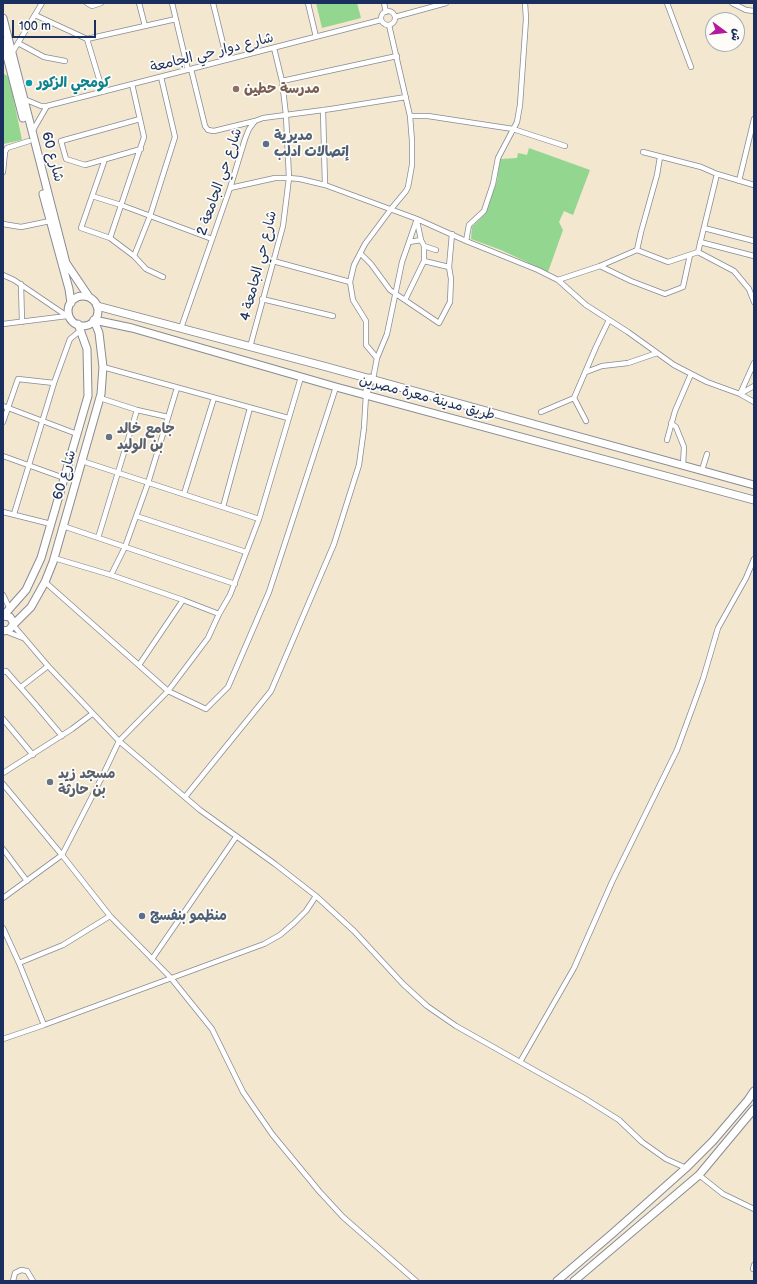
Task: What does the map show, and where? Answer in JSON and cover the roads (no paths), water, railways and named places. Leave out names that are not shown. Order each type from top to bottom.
[{"type":"main road","name":"شارع 60","points":[[3,18],[7,54],[24,99],[66,263],[89,297]]},
{"type":"main road","name":"شارع 60","points":[[3,41],[69,289],[71,303]]},
{"type":"main road","points":[[79,297],[89,297],[97,306],[98,314],[94,320],[87,325],[77,325],[69,313],[71,303],[79,297]]},
{"type":"main road","name":"طريق مدينة معرة مصرين","points":[[97,306],[371,379],[754,485]]},
{"type":"main road","name":"شارع 60","points":[[3,631],[9,630],[30,607],[45,582],[54,558],[100,398],[103,368],[99,333],[94,320]]},
{"type":"main road","name":"طريق مدينة معرة مصرين","points":[[94,320],[132,328],[336,387],[754,500]]},
{"type":"main road","name":"شارع 60","points":[[3,616],[26,590],[41,558],[88,396],[87,348],[77,325]]},
{"type":"main road","points":[[87,348],[101,346]]},
{"type":"main road","points":[[366,395],[371,379]]},
{"type":"main road","points":[[3,616],[7,615],[12,619],[13,625]]},
{"type":"main road","points":[[556,1281],[686,1168],[714,1141],[754,1091]]},
{"type":"main road","points":[[574,1281],[699,1175],[754,1109]]},
{"type":"street","points":[[7,54],[18,43],[41,5],[35,3]]},
{"type":"street","points":[[87,3],[92,6],[101,3]]},
{"type":"street","points":[[139,3],[145,26]]},
{"type":"street","points":[[172,3],[205,126],[208,130],[214,131],[255,120]]},
{"type":"street","points":[[213,3],[227,60]]},
{"type":"street","points":[[308,3],[316,37]]},
{"type":"street","points":[[384,3],[386,12]]},
{"type":"street","points":[[395,17],[446,3]]},
{"type":"street","points":[[466,241],[469,225],[484,211],[493,184],[496,164],[517,122],[520,105],[526,19],[525,3]]},
{"type":"street","points":[[667,3],[691,67]]},
{"type":"street","points":[[732,3],[746,10],[754,11]]},
{"type":"street","points":[[389,25],[383,23],[381,20],[382,15],[386,12],[392,12],[395,17]]},
{"type":"street","points":[[35,14],[87,39],[176,19]]},
{"type":"street","points":[[389,25],[394,22],[395,17]]},
{"type":"street","name":"شارع دوار حي الجامعة","points":[[24,99],[41,106],[47,106],[381,20]]},
{"type":"street","points":[[377,358],[366,345],[366,321],[353,300],[350,282],[352,272],[360,253],[369,237],[404,195],[408,187],[412,165],[410,116],[389,25]]},
{"type":"street","points":[[87,39],[103,92]]},
{"type":"street","points":[[18,43],[44,57],[65,61]]},
{"type":"street","name":"شارع حي الجامعة 4","points":[[250,347],[283,226],[289,178],[286,115],[282,81],[274,48]]},
{"type":"street","points":[[282,81],[397,56]]},
{"type":"street","points":[[134,256],[150,216],[176,137],[161,77]]},
{"type":"street","points":[[110,238],[141,150],[144,137],[132,84]]},
{"type":"street","name":"شارع حي الجامعة 2","points":[[181,328],[230,188],[245,139],[255,120],[406,97]]},
{"type":"street","points":[[32,132],[47,106]]},
{"type":"street","points":[[323,110],[325,185]]},
{"type":"street","points":[[410,116],[424,115],[514,129],[565,146]]},
{"type":"street","points":[[140,119],[61,142],[66,159],[85,165],[141,150]]},
{"type":"street","points":[[739,181],[754,119]]},
{"type":"street","points":[[3,172],[6,148],[29,141]]},
{"type":"street","points":[[643,152],[701,167],[717,174],[754,185]]},
{"type":"street","points":[[637,250],[657,175],[660,157]]},
{"type":"street","points":[[105,159],[81,228],[110,238],[134,256],[146,269],[163,277]]},
{"type":"street","points":[[698,252],[717,174]]},
{"type":"street","points":[[230,188],[275,178],[289,178],[325,185],[417,219],[466,241],[538,270],[558,280],[586,305],[674,365],[707,382],[740,394],[754,402]]},
{"type":"street","points":[[92,196],[121,205],[212,239]]},
{"type":"street","points":[[406,300],[424,261],[424,246],[421,240],[417,219]]},
{"type":"street","points":[[371,379],[377,358],[386,338],[402,262],[417,219]]},
{"type":"street","points":[[3,224],[21,227],[50,221]]},
{"type":"street","points":[[704,228],[754,241]]},
{"type":"street","points":[[360,253],[371,264],[387,287],[439,323],[450,302],[451,279],[449,267],[452,234]]},
{"type":"street","points":[[409,242],[421,240]]},
{"type":"street","points":[[700,242],[754,256]]},
{"type":"street","points":[[424,246],[436,250]]},
{"type":"street","points":[[558,280],[600,266],[637,250],[668,262],[698,252],[734,271],[749,289],[754,302]]},
{"type":"street","points":[[600,266],[631,281],[665,294],[684,287],[690,255]]},
{"type":"street","points":[[273,261],[350,282]]},
{"type":"street","points":[[424,261],[449,267]]},
{"type":"street","points":[[3,275],[20,284],[67,316],[77,325],[70,339],[54,383],[14,514]]},
{"type":"street","points":[[20,284],[22,322]]},
{"type":"street","points":[[262,299],[333,316]]},
{"type":"street","points":[[3,324],[67,316]]},
{"type":"street","points":[[541,412],[574,398],[596,347],[610,320]]},
{"type":"street","points":[[586,372],[602,366],[628,362],[657,353]]},
{"type":"street","points":[[740,394],[754,363]]},
{"type":"street","points":[[103,368],[288,418]]},
{"type":"street","points":[[666,440],[683,391],[692,374]]},
{"type":"street","points":[[3,898],[62,855],[119,741],[168,691],[208,638],[235,584],[259,519],[301,377]]},
{"type":"street","points":[[3,422],[6,407],[18,379],[54,383]]},
{"type":"street","points":[[740,394],[754,386]]},
{"type":"street","points":[[45,582],[168,691],[206,709],[228,687],[269,592],[336,387]]},
{"type":"street","points":[[111,575],[125,547],[148,483],[177,388]]},
{"type":"street","points":[[184,797],[271,691],[334,544],[359,465],[364,428],[366,395]]},
{"type":"street","points":[[100,398],[137,410],[168,416]]},
{"type":"street","points":[[184,494],[214,398]]},
{"type":"street","points":[[574,398],[586,421]]},
{"type":"street","points":[[6,407],[77,434]]},
{"type":"street","points":[[223,507],[250,408]]},
{"type":"street","points":[[98,538],[137,410]]},
{"type":"street","points":[[671,423],[676,427],[684,447],[683,465]]},
{"type":"street","points":[[702,470],[707,454]]},
{"type":"street","points":[[3,456],[29,464],[64,478]]},
{"type":"street","points":[[82,461],[259,519]]},
{"type":"street","points":[[3,512],[51,524]]},
{"type":"street","points":[[136,516],[246,552]]},
{"type":"street","points":[[63,526],[235,584]]},
{"type":"street","points":[[54,558],[111,575],[219,614]]},
{"type":"street","points":[[520,1062],[574,968],[622,862],[677,750],[704,679],[718,628],[746,578],[754,559]]},
{"type":"street","points":[[3,595],[10,609]]},
{"type":"street","points":[[138,665],[183,600]]},
{"type":"street","points":[[13,625],[48,666],[119,741],[200,810],[275,864],[316,896],[354,932],[403,984],[427,1006],[456,1026],[614,1116],[642,1142],[666,1159],[686,1168]]},
{"type":"street","points":[[3,631],[24,638]]},
{"type":"street","points":[[21,687],[48,666]]},
{"type":"street","points":[[3,672],[6,671],[21,687],[62,736]]},
{"type":"street","points":[[4,771],[33,755],[92,714]]},
{"type":"street","points":[[3,719],[33,755]]},
{"type":"street","points":[[3,784],[110,916],[171,978],[212,1029],[243,1092],[272,1134],[343,1217],[416,1281]]},
{"type":"street","points":[[152,959],[236,837]]},
{"type":"street","points":[[3,850],[27,881]]},
{"type":"street","points":[[3,1039],[44,1026],[264,944],[294,923],[316,896]]},
{"type":"street","points":[[19,962],[63,945],[110,916]]},
{"type":"street","points":[[3,928],[19,962],[44,1026]]},
{"type":"street","points":[[699,1175],[723,1194],[754,1209]]},
{"type":"street","points":[[13,1281],[15,1273],[21,1270],[26,1271],[32,1281]]},
{"type":"place","name":"كومجي الزكور","points":[[29,83]]},
{"type":"place","name":"مدرسة حطين","points":[[236,89]]},
{"type":"place","name":"مديرية إتصالات ادلب","points":[[266,144]]},
{"type":"place","name":"جامع خالد بن الوليد","points":[[109,437]]},
{"type":"place","name":"مسجد زيد بن حارثة","points":[[50,782]]},
{"type":"place","name":"منظمو بنفسج","points":[[142,916]]}]
